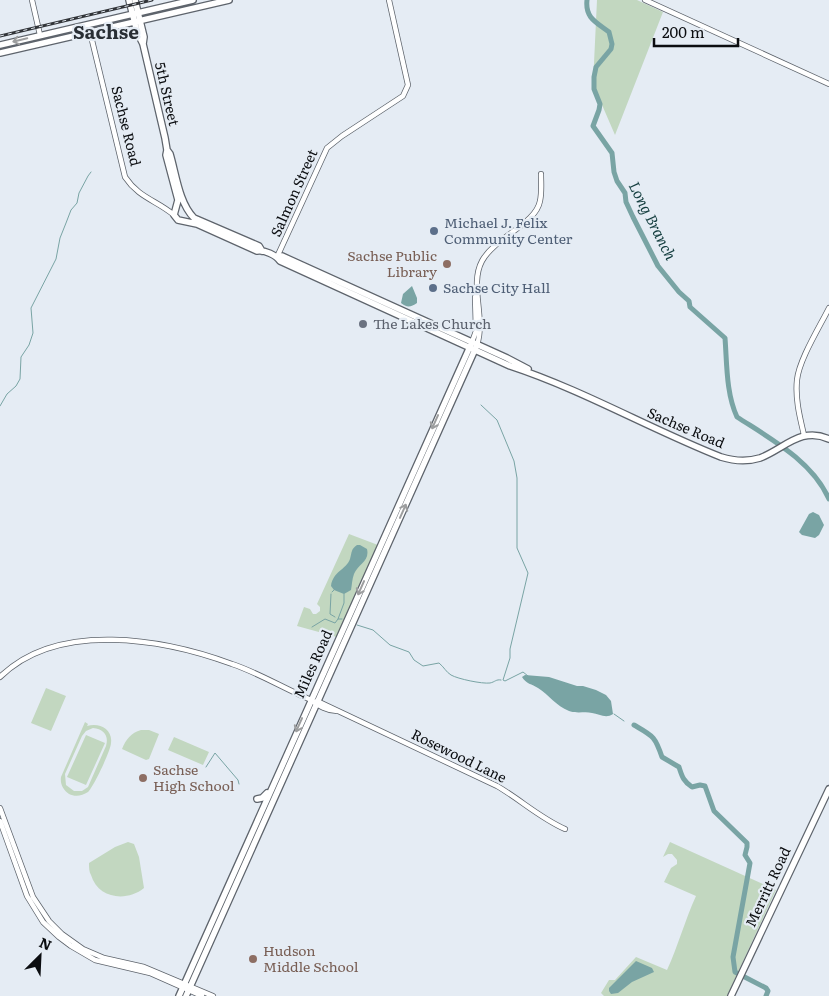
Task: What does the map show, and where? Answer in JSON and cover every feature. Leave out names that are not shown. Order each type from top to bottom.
[{"type":"main road","name":"5th Street","points":[[129,0],[144,37],[142,44],[167,150],[170,154],[185,206]]},
{"type":"main road","name":"5th Street","points":[[135,0],[136,18]]},
{"type":"main road","points":[[0,53],[90,32],[193,0]]},
{"type":"main road","points":[[0,45],[106,21],[136,18],[229,0]]},
{"type":"main road","points":[[90,32],[91,29],[104,24],[106,21]]},
{"type":"main road","name":"5th Street","points":[[167,150],[166,155],[178,200],[177,207]]},
{"type":"main road","points":[[185,206],[189,209],[190,214],[188,218],[183,221],[178,220],[174,215],[177,207],[185,206]]},
{"type":"main road","name":"Sachse Road","points":[[190,214],[199,220],[259,246],[262,251]]},
{"type":"main road","name":"Sachse Road","points":[[183,221],[197,224],[257,251],[277,257],[282,256],[473,346],[507,358],[537,375],[721,458],[734,460],[760,458],[804,435]]},
{"type":"main road","name":"Miles Road","points":[[209,938],[272,787],[351,609],[424,448],[473,346]]},
{"type":"main road","name":"Miles Road","points":[[179,996],[186,989],[317,703],[430,450],[473,346]]},
{"type":"main road","points":[[804,435],[821,436],[829,439]]},
{"type":"main road","points":[[424,448],[430,450]]},
{"type":"main road","points":[[351,609],[358,612]]},
{"type":"main road","points":[[257,800],[265,796],[272,787]]},
{"type":"main road","name":"Merritt Road","points":[[731,996],[829,789]]},
{"type":"street","points":[[32,0],[40,35],[44,42]]},
{"type":"street","name":"Salmon Street","points":[[277,257],[327,148],[342,136],[395,102],[407,90],[408,84],[389,0]]},
{"type":"street","points":[[645,0],[829,84]]},
{"type":"street","name":"Sachse Road","points":[[90,32],[125,177],[136,192],[174,215]]},
{"type":"street","points":[[473,346],[480,333],[479,298],[477,294],[478,271],[485,256],[497,243],[536,212],[541,198],[541,174]]},
{"type":"street","points":[[165,208],[177,207]]},
{"type":"street","points":[[804,435],[798,404],[797,380],[801,365],[829,308]]},
{"type":"street","name":"Rosewood Lane","points":[[0,677],[16,664],[50,649],[88,640],[118,639],[144,641],[216,658],[242,668],[331,711],[337,711],[497,786],[516,797],[540,816],[565,829]]},
{"type":"street","points":[[0,808],[23,868],[28,889],[39,908],[55,928],[71,941],[91,953],[104,958],[144,967],[186,989],[214,996]]},
{"type":"street","points":[[0,822],[19,870],[25,891],[35,910],[49,928],[71,946],[96,960],[145,972],[202,996]]},
{"type":"shaded area","points":[[597,0],[637,0],[663,12],[615,135],[593,84]]},
{"type":"shaded area","points":[[412,286],[417,303],[411,306],[403,305],[401,303],[403,294]]},
{"type":"shaded area","points":[[813,512],[819,515],[824,525],[819,535],[815,538],[802,535],[799,532],[809,514]]},
{"type":"shaded area","points":[[349,534],[378,545],[337,637],[297,626],[304,607],[310,609],[313,614],[320,611],[320,607],[317,604]]},
{"type":"shaded area","points":[[357,545],[367,549],[367,557],[354,574],[351,590],[344,594],[334,590],[331,586],[332,581],[346,566],[353,549]]},
{"type":"shaded area","points":[[525,675],[549,677],[596,690],[606,695],[611,701],[613,714],[605,716],[589,712],[569,711],[538,688],[525,681],[522,677]]},
{"type":"shaded area","points":[[46,688],[66,696],[51,731],[31,723]]},
{"type":"shaded area","points":[[85,722],[88,724],[87,726],[96,725],[107,730],[111,738],[110,747],[105,761],[88,792],[78,796],[69,794],[62,787],[61,777]],"holes":[[[93,728],[105,734],[106,746],[88,787],[82,791],[74,791],[66,785],[65,774],[82,736],[86,731]]]},
{"type":"shaded area","points":[[141,730],[149,730],[159,734],[149,759],[146,760],[122,749],[129,737]]},
{"type":"shaded area","points":[[86,735],[105,743],[86,785],[67,777]]},
{"type":"shaded area","points":[[174,737],[209,752],[203,765],[168,750]]},
{"type":"shaded area","points":[[128,842],[134,844],[139,857],[144,888],[130,895],[114,896],[100,889],[95,883],[90,872],[89,863],[115,847]]},
{"type":"shaded area","points":[[670,842],[776,890],[727,996],[604,996],[601,993],[609,980],[615,980],[636,957],[667,970],[671,961],[696,896],[664,882],[671,868],[677,864],[677,860],[672,854],[663,857]]},
{"type":"shaded area","points":[[636,961],[652,968],[654,972],[632,982],[618,993],[611,994],[609,988]]},
{"type":"waterway","name":"Long Branch","points":[[587,0],[588,11],[592,19],[609,32],[612,44],[611,49],[596,67],[594,89],[600,104],[593,126],[612,153],[614,172],[617,181],[625,193],[626,202],[633,217],[658,266],[679,292],[689,301],[690,307],[725,338],[729,388],[737,417],[777,443],[801,462],[822,485],[829,499]]},
{"type":"waterway","points":[[0,406],[7,394],[16,386],[20,379],[21,357],[29,345],[33,333],[31,308],[56,259],[60,238],[71,210],[77,203],[79,193],[91,172]]},
{"type":"waterway","points":[[481,405],[497,420],[514,461],[517,478],[517,548],[528,573],[510,649],[510,658],[503,680],[505,681],[523,672],[528,676]]},
{"type":"waterway","points":[[331,594],[330,614],[335,617]]},
{"type":"waterway","points":[[342,619],[338,619],[344,603],[344,594]]},
{"type":"waterway","points":[[312,627],[325,619],[335,623],[338,619]]},
{"type":"waterway","points":[[357,625],[373,630],[390,645],[409,652],[414,660],[423,666],[439,663],[451,675],[476,682],[490,683],[501,680]]},
{"type":"waterway","points":[[614,714],[624,721]]},
{"type":"waterway","points":[[634,725],[652,737],[662,757],[679,767],[683,778],[689,785],[692,787],[705,786],[714,811],[747,843],[745,855],[750,863],[733,957],[735,972],[766,988],[768,991],[766,996]]},
{"type":"waterway","points":[[206,767],[215,753],[238,780],[239,784]]},
{"type":"railway","points":[[0,36],[152,0]]},
{"type":"place","name":"Michael J. Felix Community Center","points":[[434,231]]},
{"type":"place","name":"Sachse Public Library","points":[[447,264]]},
{"type":"place","name":"Sachse City Hall","points":[[433,288]]},
{"type":"place","name":"The Lakes Church","points":[[363,324]]},
{"type":"place","name":"Sachse High School","points":[[143,778]]},
{"type":"place","name":"Hudson Middle School","points":[[253,959]]},
{"type":"district","name":"Sachse","points":[[106,32]]}]
